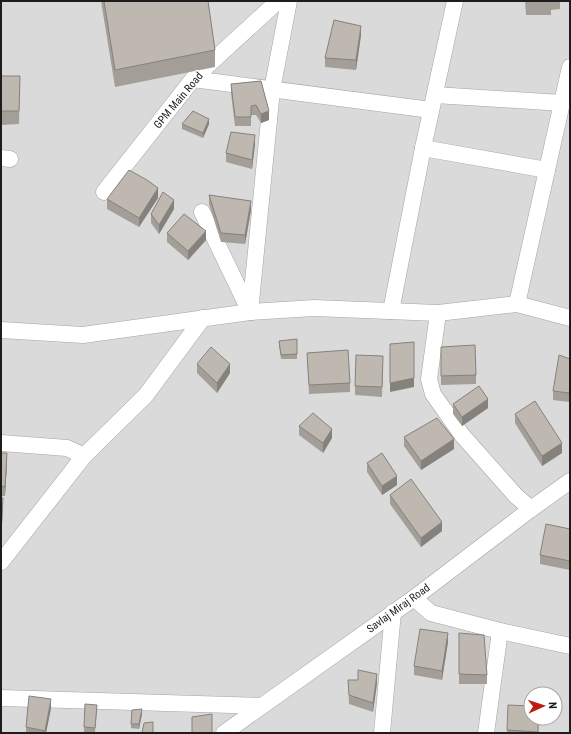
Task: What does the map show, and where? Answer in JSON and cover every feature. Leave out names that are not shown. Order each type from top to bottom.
[{"type":"street","name":"GPM Main Road","points":[[104,192],[194,79],[278,1]]},
{"type":"street","points":[[250,312],[272,90],[289,1]]},
{"type":"street","points":[[391,311],[423,148],[455,1]]},
{"type":"street","points":[[517,304],[562,103],[568,87],[570,67]]},
{"type":"street","points":[[194,79],[272,90],[433,103],[562,103]]},
{"type":"street","points":[[423,148],[547,170]]},
{"type":"street","points":[[202,212],[250,312]]},
{"type":"street","points":[[1,330],[83,335],[250,312],[314,308],[438,313],[517,304],[570,318]]},
{"type":"street","points":[[438,313],[429,379],[433,394],[462,435],[516,496],[531,509]]},
{"type":"street","points":[[1,562],[84,456],[146,395],[203,318]]},
{"type":"street","points":[[1,443],[67,448],[84,456]]},
{"type":"street","name":"Savlaj Miraj Road","points":[[224,733],[414,598],[531,509],[570,482]]},
{"type":"street","points":[[414,598],[431,613],[500,631],[570,646]]},
{"type":"street","points":[[382,733],[394,612]]},
{"type":"street","points":[[486,733],[500,631]]},
{"type":"street","points":[[1,698],[261,706]]},
{"type":"shaded area","points":[[1,1],[570,1],[570,733],[1,733]]},
{"type":"building","points":[[104,1],[208,1],[215,50],[115,70]]},
{"type":"building","points":[[334,20],[361,26],[356,60],[325,58]]},
{"type":"building","points":[[1,76],[20,76],[19,111],[1,111]]},
{"type":"building","points":[[261,81],[269,111],[261,114],[256,105],[251,106],[251,117],[235,117],[231,84]]},
{"type":"building","points":[[193,111],[209,119],[203,133],[182,124]]},
{"type":"building","points":[[231,132],[255,135],[252,160],[226,153]]},
{"type":"building","points":[[129,170],[158,188],[139,218],[107,199]]},
{"type":"building","points":[[163,192],[174,200],[159,225],[151,214]]},
{"type":"building","points":[[209,195],[251,201],[245,235],[221,233]]},
{"type":"building","points":[[184,214],[206,231],[188,251],[167,233]]},
{"type":"building","points":[[297,339],[297,354],[281,355],[279,341]]},
{"type":"building","points":[[414,342],[414,378],[390,383],[390,344]]},
{"type":"building","points":[[475,345],[476,375],[441,376],[441,347]]},
{"type":"building","points":[[211,347],[230,364],[217,383],[197,364]]},
{"type":"building","points":[[348,350],[350,383],[309,385],[307,353]]},
{"type":"building","points":[[356,355],[383,356],[382,387],[355,386]]},
{"type":"building","points":[[559,355],[570,359],[569,393],[553,391]]},
{"type":"building","points":[[479,386],[488,399],[462,417],[453,404]]},
{"type":"building","points":[[535,401],[562,443],[542,456],[515,414]]},
{"type":"building","points":[[313,413],[332,429],[323,443],[299,426]]},
{"type":"building","points":[[437,418],[454,439],[421,461],[404,437]]},
{"type":"building","points":[[1,453],[7,453],[5,487],[1,486]]},
{"type":"building","points":[[382,453],[397,476],[382,486],[367,463]]},
{"type":"building","points":[[411,479],[442,522],[421,538],[390,495]]},
{"type":"building","points":[[1,498],[3,498],[1,532]]},
{"type":"building","points":[[546,524],[570,529],[570,561],[540,555]]},
{"type":"building","points":[[420,629],[448,633],[442,671],[414,666]]},
{"type":"building","points":[[459,633],[484,635],[487,675],[459,674]]},
{"type":"building","points":[[358,670],[377,674],[373,703],[349,695],[348,680],[358,680]]},
{"type":"building","points":[[29,696],[51,699],[45,731],[26,727]]},
{"type":"building","points":[[85,704],[97,705],[95,728],[84,727]]},
{"type":"building","points":[[508,705],[523,706],[523,726],[538,726],[538,732],[507,730]]},
{"type":"building","points":[[142,709],[139,724],[131,724],[132,710]]},
{"type":"building","points":[[212,714],[212,733],[192,733],[192,717]]},
{"type":"building","points":[[153,722],[153,733],[142,733],[144,723]]}]
